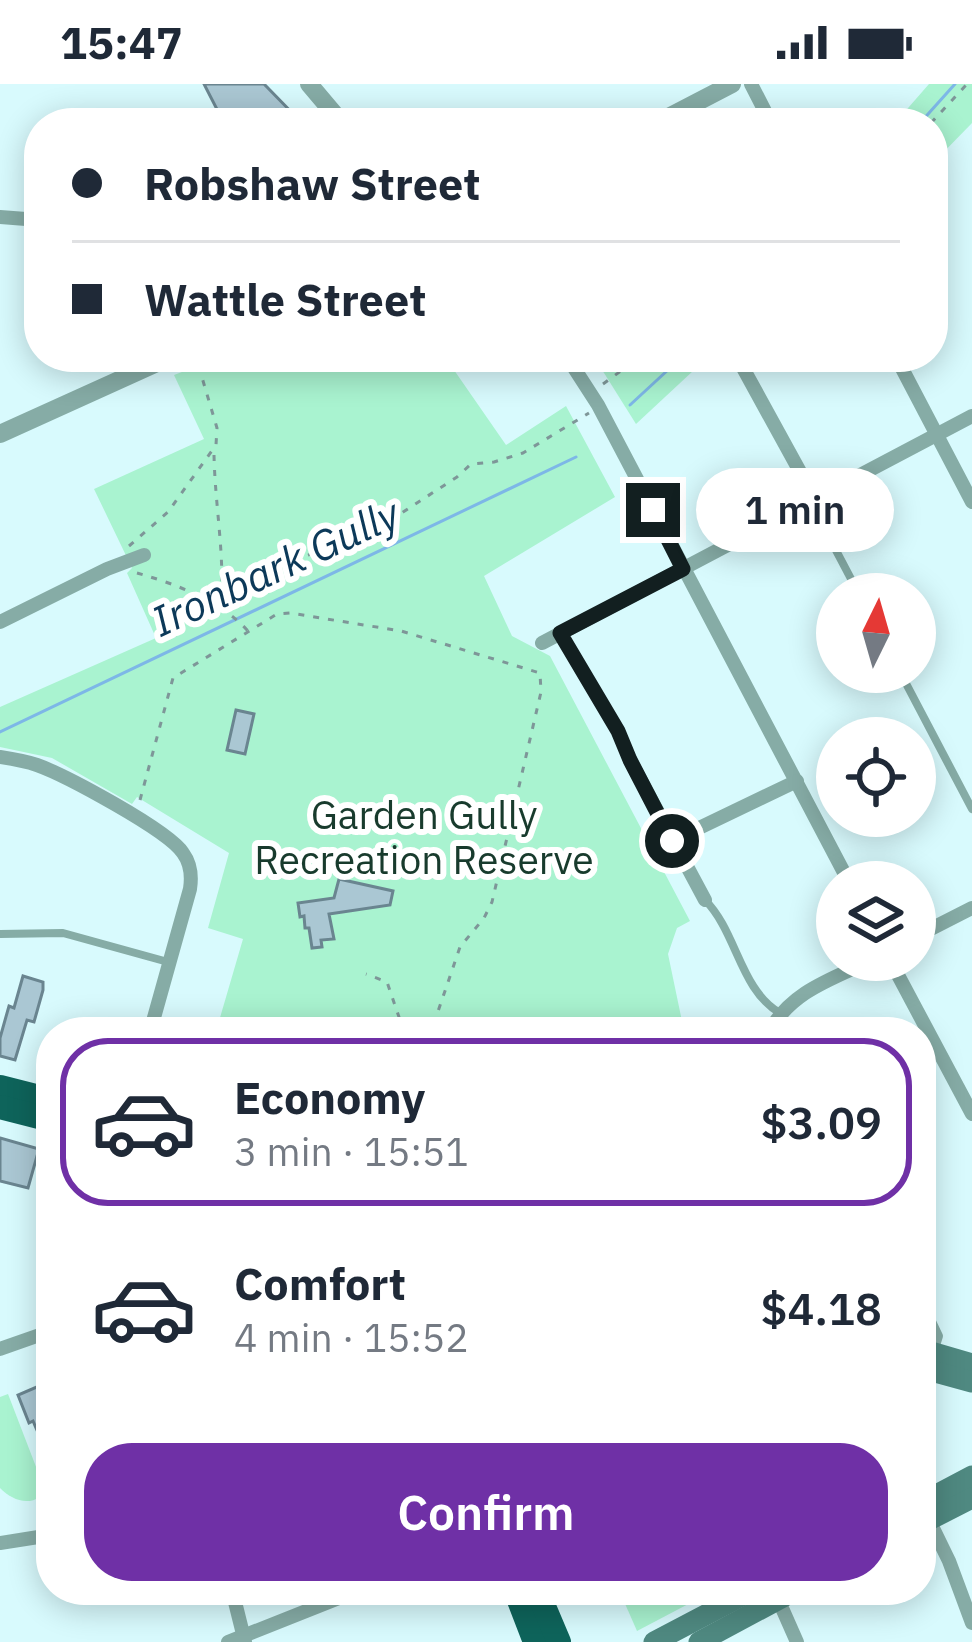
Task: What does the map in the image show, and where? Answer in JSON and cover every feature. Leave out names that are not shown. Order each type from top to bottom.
[{"type":"highway","points":[[0,1087],[36,1096]]},
{"type":"highway","points":[[0,1106],[36,1116]]},
{"type":"highway","points":[[521,1605],[535,1642]]},
{"type":"highway","points":[[543,1605],[559,1642]]},
{"type":"main road","points":[[936,1359],[972,1364]]},
{"type":"main road","points":[[936,1363],[972,1382]]},
{"type":"main road","points":[[936,1506],[972,1476]]},
{"type":"main road","points":[[936,1512],[972,1498]]},
{"type":"main road","points":[[655,1642],[725,1605]]},
{"type":"main road","points":[[699,1642],[762,1605]]},
{"type":"street","points":[[309,84],[329,108]]},
{"type":"street","points":[[686,108],[732,84]]},
{"type":"street","points":[[0,434],[137,372]]},
{"type":"street","points":[[577,372],[838,861]]},
{"type":"street","points":[[745,372],[812,501]]},
{"type":"street","points":[[904,372],[972,502]]},
{"type":"street","points":[[542,643],[972,416]]},
{"type":"street","points":[[0,622],[121,558],[144,555]]},
{"type":"street","points":[[0,757],[52,771],[177,844],[190,871],[190,889],[154,1017]]},
{"type":"street","points":[[630,760],[705,900]]},
{"type":"street","points":[[672,841],[796,781]]},
{"type":"street","points":[[936,927],[972,908]]},
{"type":"street","points":[[778,1017],[807,991],[828,981]]},
{"type":"street","points":[[901,981],[920,1017]]},
{"type":"street","points":[[936,1046],[972,1114]]},
{"type":"street","points":[[0,1349],[36,1336]]},
{"type":"street","points":[[0,1543],[36,1537]]},
{"type":"street","points":[[936,1537],[972,1623]]},
{"type":"street","points":[[234,1605],[239,1640],[323,1605]]},
{"type":"street","points":[[786,1605],[797,1642]]},
{"type":"lane","points":[[812,501],[848,573]]},
{"type":"lane","points":[[560,633],[630,760]]},
{"type":"lane","points":[[911,693],[972,809]]},
{"type":"lane","points":[[705,900],[720,917],[760,997],[781,1013]]},
{"type":"lane","points":[[0,934],[63,933],[170,962]]},
{"type":"path","points":[[945,108],[967,84]]},
{"type":"path","points":[[201,372],[218,434],[214,449],[222,550],[220,608]]},
{"type":"path","points":[[220,608],[246,581],[273,566],[363,538],[471,464],[523,453],[575,423],[598,405],[601,386],[620,372]]},
{"type":"path","points":[[214,449],[162,520],[121,558],[129,570],[220,608],[248,632]]},
{"type":"path","points":[[140,800],[173,678],[272,616],[283,613],[340,620],[432,639],[530,668],[542,677],[542,692],[492,902],[460,946],[436,1017]]},
{"type":"path","points":[[366,974],[388,982],[399,1017]]},
{"type":"green space","points":[[929,84],[972,84],[972,123],[948,148],[948,108],[908,108]]},
{"type":"green space","name":"Garden Gully Recreation Reserve","points":[[455,372],[506,445],[566,406],[615,497],[484,576],[512,636],[550,656],[690,921],[677,928],[668,954],[681,1017],[220,1017],[243,939],[208,928],[229,853],[137,797],[132,804],[52,758],[0,747],[0,707],[156,638],[127,573],[132,568],[94,489],[204,439],[174,375]]},
{"type":"green space","points":[[603,372],[692,372],[636,424]]},
{"type":"green space","points":[[8,1394],[36,1467],[36,1498],[29,1501],[0,1488],[0,1397]]},
{"type":"green space","points":[[626,1605],[686,1605],[637,1631]]},
{"type":"building","points":[[204,84],[264,84],[287,108],[216,108]]},
{"type":"building","points":[[236,710],[254,714],[245,754],[227,750]]},
{"type":"building","points":[[339,879],[393,891],[390,905],[329,914],[334,939],[321,940],[322,947],[312,948],[298,903],[334,898]]},
{"type":"building","points":[[23,976],[43,982],[43,990],[34,1022],[27,1020],[15,1060],[0,1056],[0,1038]]},
{"type":"building","points":[[0,1138],[36,1148],[28,1188],[0,1181]]},
{"type":"building","points":[[36,1387],[36,1428],[33,1421],[29,1423],[18,1395]]},
{"type":"waterway","name":"Ironbark Gully","points":[[933,108],[955,84]]},
{"type":"waterway","name":"Ironbark Gully","points":[[630,405],[666,372]]},
{"type":"waterway","name":"Ironbark Gully","points":[[0,732],[576,457]]},
{"type":"route","points":[[653,510],[683,569],[560,633],[618,731],[672,841]]}]
